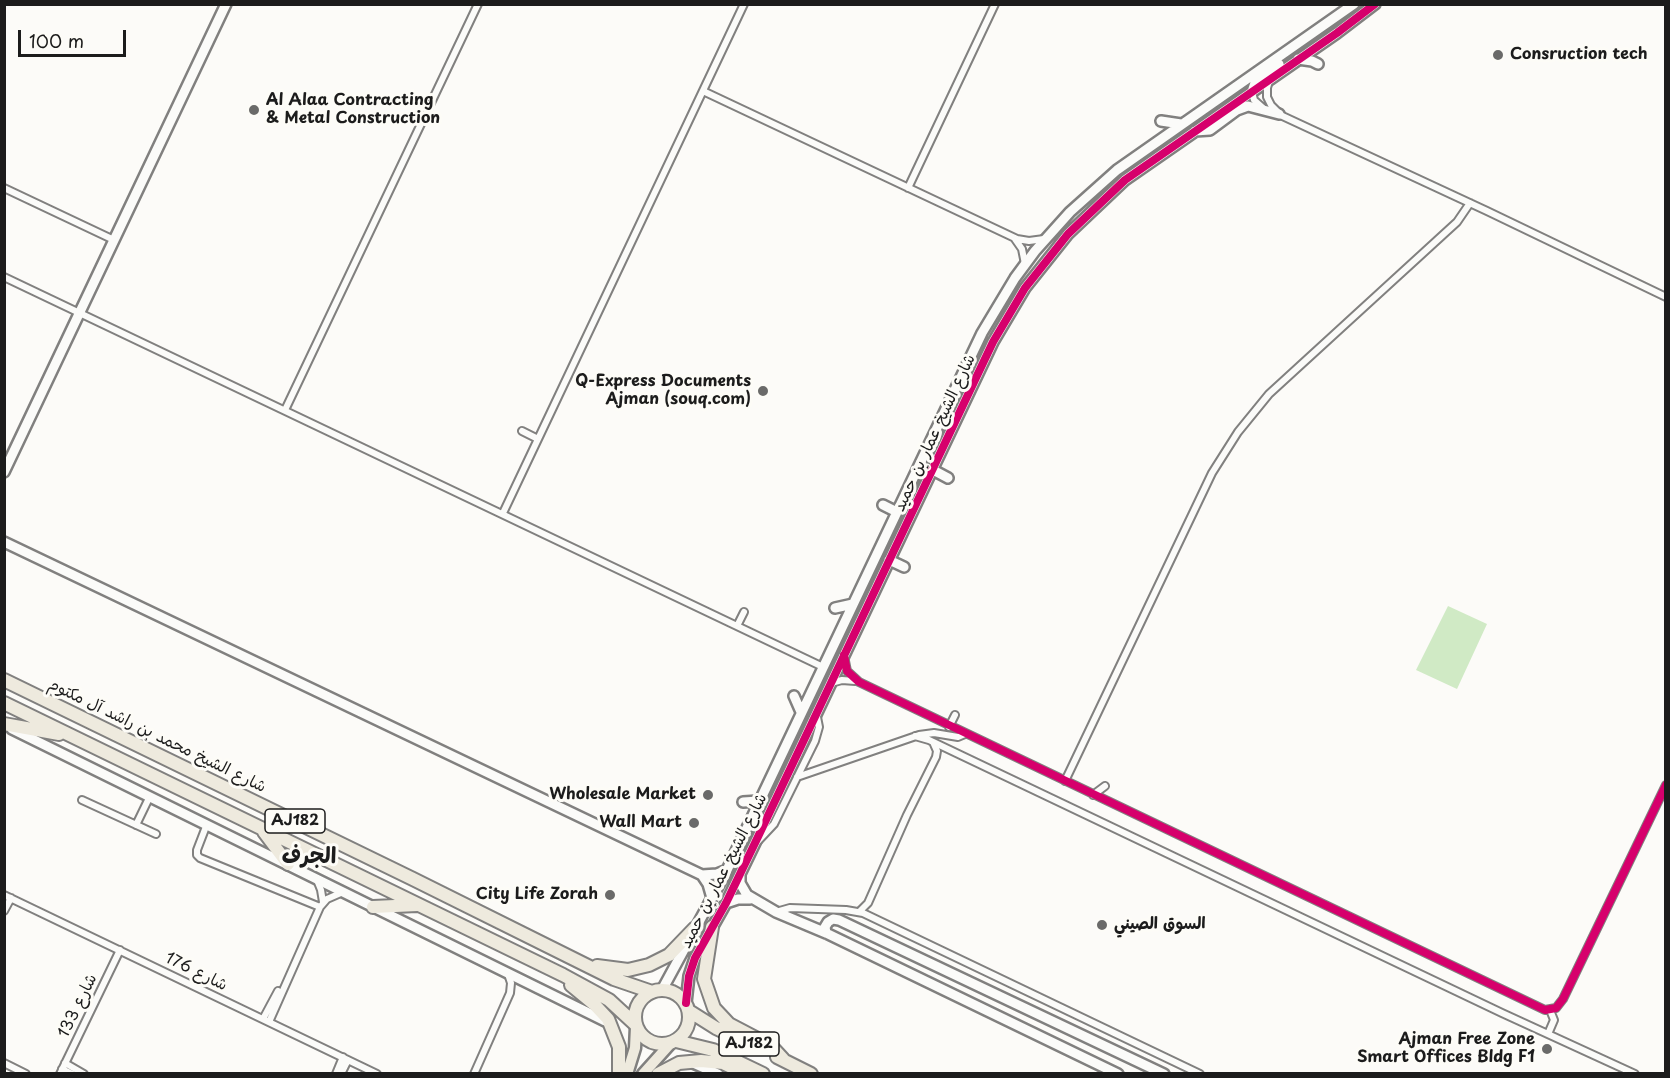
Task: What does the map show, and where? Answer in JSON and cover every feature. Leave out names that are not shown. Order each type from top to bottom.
[{"type":"highway","name":"شارع الشيخ محمد بن راشد آل مكتوم","points":[[4,680],[624,984],[657,991]]},
{"type":"highway","name":"AJ182","points":[[4,702],[562,975],[609,1000],[636,1025]]},
{"type":"highway","points":[[4,724],[53,734],[70,735]]},
{"type":"highway","points":[[264,831],[288,864]]},
{"type":"highway","points":[[373,907],[419,905]]},
{"type":"highway","points":[[712,927],[704,979],[714,1008],[729,1024],[771,1046],[783,1059]]},
{"type":"highway","points":[[584,964],[628,970],[649,965],[669,955],[695,928]]},
{"type":"highway","points":[[562,975],[602,1011],[611,1025],[619,1047],[618,1074]]},
{"type":"highway","points":[[657,991],[676,993],[688,1007],[688,1028],[673,1043],[650,1042],[644,1038],[636,1025],[638,1005],[657,991]]},
{"type":"highway","name":"AJ182","points":[[688,1007],[716,1028],[811,1074]]},
{"type":"highway","name":"AJ182","points":[[673,1043],[713,1050],[763,1074]]},
{"type":"highway","points":[[658,1074],[672,1065],[688,1062],[714,1062],[729,1065],[746,1074]]},
{"type":"main road","points":[[627,1074],[635,1048],[636,1025]]},
{"type":"main road","points":[[643,1074],[673,1043]]},
{"type":"street","points":[[4,472],[226,4]]},
{"type":"street","points":[[285,410],[478,4]]},
{"type":"street","points":[[503,513],[744,4]]},
{"type":"street","points":[[908,188],[995,4]]},
{"type":"street","name":"شارع الشيخ عمار بن حميد","points":[[657,991],[679,961],[727,870],[982,333],[1025,264],[1070,212],[1105,180],[1181,124],[1354,4]]},
{"type":"street","name":"شارع الشيخ عمار بن حميد","points":[[688,1007],[688,976],[695,958],[726,903],[1000,328],[1025,288],[1068,234],[1104,198],[1137,171],[1337,33],[1374,4]]},
{"type":"street","points":[[1312,35],[1305,45],[1256,80],[1252,92],[1254,100],[1260,106],[1470,203],[1665,297]]},
{"type":"street","points":[[1298,59],[1318,64]]},
{"type":"street","points":[[1270,79],[1267,97],[1280,114]]},
{"type":"street","points":[[703,91],[1012,237],[1029,242],[1047,238]]},
{"type":"street","points":[[1195,131],[1210,130],[1238,110],[1248,106],[1280,114]]},
{"type":"street","points":[[1161,121],[1181,124]]},
{"type":"street","points":[[4,188],[114,240]]},
{"type":"street","points":[[1065,782],[1201,495],[1238,432],[1269,394],[1456,222],[1470,203]]},
{"type":"street","points":[[1012,237],[1022,249],[1025,264]]},
{"type":"street","points":[[4,277],[823,667]]},
{"type":"street","points":[[522,431],[538,439]]},
{"type":"street","points":[[933,470],[948,478]]},
{"type":"street","points":[[883,505],[897,512]]},
{"type":"street","points":[[4,542],[702,875],[717,874],[727,870]]},
{"type":"street","points":[[889,560],[904,567]]},
{"type":"street","points":[[835,608],[853,604]]},
{"type":"street","points":[[737,626],[744,612]]},
{"type":"street","points":[[844,655],[847,671],[859,682],[1538,1008],[1550,1010],[1556,1008],[1563,999],[1665,785]]},
{"type":"street","points":[[831,683],[848,680],[859,682]]},
{"type":"street","points":[[794,696],[801,712]]},
{"type":"street","points":[[755,843],[771,829],[817,737],[819,727],[816,712]]},
{"type":"street","points":[[949,727],[955,715]]},
{"type":"street","points":[[4,724],[528,984],[588,1011],[611,1025]]},
{"type":"street","points":[[797,777],[915,736],[929,733],[958,737],[965,734]]},
{"type":"street","points":[[915,736],[933,742],[1635,1074]]},
{"type":"street","points":[[859,912],[868,903],[907,815],[936,757],[933,742]]},
{"type":"street","points":[[1093,795],[1105,786]]},
{"type":"street","points":[[136,825],[150,796]]},
{"type":"street","points":[[82,800],[156,834]]},
{"type":"street","points":[[743,802],[759,801]]},
{"type":"street","points":[[207,824],[197,850],[200,858],[321,904]]},
{"type":"street","points":[[740,874],[742,888],[750,898],[776,912],[826,933],[1118,1074]]},
{"type":"street","points":[[702,875],[708,884],[712,898]]},
{"type":"street","points":[[266,1020],[321,904],[321,890],[316,879]]},
{"type":"street","points":[[321,904],[343,892]]},
{"type":"street","points":[[4,911],[8,896]]},
{"type":"street","name":"شارع 176","points":[[8,896],[377,1074]]},
{"type":"street","points":[[726,903],[750,898]]},
{"type":"street","points":[[776,912],[790,908],[859,912],[1200,1074]]},
{"type":"street","points":[[826,933],[825,927],[828,922],[833,919],[839,920],[1164,1074]]},
{"type":"street","name":"شارع 133","points":[[62,1069],[120,950]]},
{"type":"street","points":[[474,1074],[510,993],[511,983],[508,974]]},
{"type":"street","points":[[510,993],[518,986],[528,984]]},
{"type":"street","points":[[1548,1034],[1554,1020],[1550,1010]]},
{"type":"street","points":[[336,1074],[345,1058]]},
{"type":"street","points":[[340,1074],[345,1058]]},
{"type":"street","points":[[688,1062],[718,1074]]},
{"type":"street","points":[[4,1063],[26,1074]]},
{"type":"street","points":[[62,1069],[72,1074]]},
{"type":"street","points":[[62,1069],[84,1074]]},
{"type":"green space","points":[[1448,606],[1487,624],[1457,689],[1416,670]]},
{"type":"cycle path","points":[[686,1003],[689,976],[695,958],[726,903],[993,342],[1025,288],[1068,234],[1125,180],[1337,33],[1375,4]]},
{"type":"cycle path","points":[[844,655],[847,671],[859,682],[1545,1010],[1556,1008],[1563,999],[1666,785]]},
{"type":"place","name":"Consruction tech","points":[[1498,55]]},
{"type":"place","name":"Al Alaa Contracting & Metal Construction","points":[[254,110]]},
{"type":"place","name":"Q-Express Documents Ajman (souq.com)","points":[[763,391]]},
{"type":"place","name":"Wholesale Market","points":[[708,795]]},
{"type":"place","name":"Wall Mart","points":[[694,823]]},
{"type":"place","name":"City Life Zorah","points":[[610,895]]},
{"type":"place","name":"السوق الصيني","points":[[1102,925]]},
{"type":"place","name":"Ajman Free Zone Smart Offices Bldg F1","points":[[1547,1049]]},
{"type":"district","name":"الجرف","points":[[309,857]]}]
